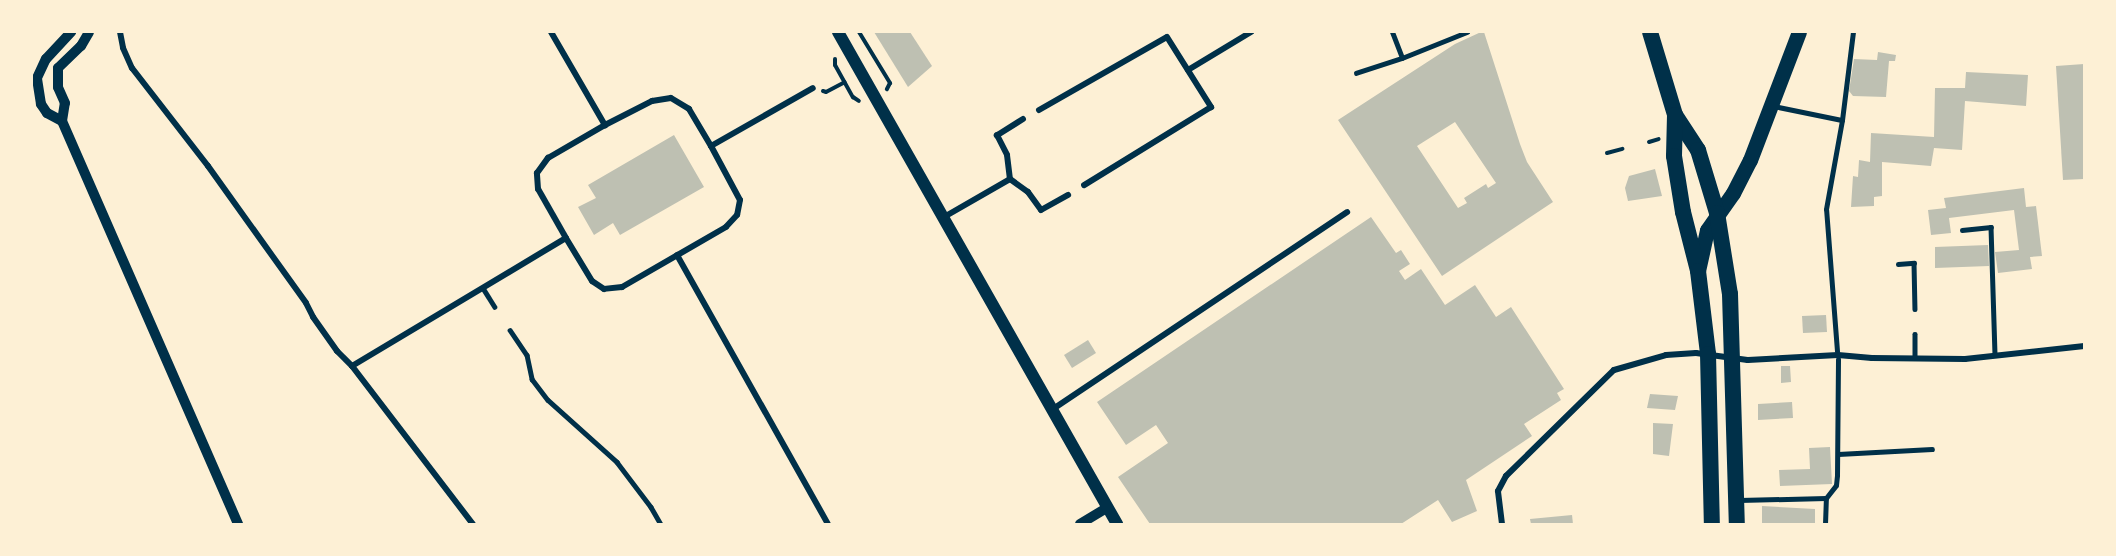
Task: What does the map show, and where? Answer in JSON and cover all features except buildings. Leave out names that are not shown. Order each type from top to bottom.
[{"type":"highway","points":[[1650,32],[1676,115],[1698,150],[1717,213],[1730,294],[1737,525]]},
{"type":"highway","points":[[1676,115],[1674,156],[1683,212],[1698,271],[1708,354],[1712,525]]},
{"type":"main road","points":[[838,32],[1053,408],[1117,525]]},
{"type":"main road","points":[[1698,271],[1707,231],[1717,213],[1733,193],[1750,160],[1769,105],[1799,32]]},
{"type":"street","points":[[62,121],[47,113],[41,104],[34,78],[46,59],[71,32]]},
{"type":"street","points":[[89,32],[81,46],[58,68],[58,87],[65,103],[62,121],[238,525]]},
{"type":"street","points":[[120,32],[123,48],[132,68],[208,166],[306,303],[313,318],[337,351],[352,366],[473,525]]},
{"type":"street","points":[[551,32],[604,125]]},
{"type":"street","points":[[1188,70],[1251,32]]},
{"type":"street","points":[[1837,351],[1826,209],[1842,120],[1853,32]]},
{"type":"street","points":[[1039,110],[1167,37],[1211,107],[1084,185]]},
{"type":"street","points":[[711,146],[813,87]]},
{"type":"street","points":[[671,98],[689,108],[740,200],[737,216],[726,227],[622,287],[604,289],[592,281],[566,238],[538,189],[537,174],[548,158],[604,125],[652,101],[671,98]]},
{"type":"street","points":[[1769,105],[1842,120]]},
{"type":"street","points":[[1023,120],[997,135],[1007,155],[1010,178],[1028,192],[1041,210],[1068,195]]},
{"type":"street","points":[[944,217],[1010,178]]},
{"type":"street","points":[[1053,408],[1107,375],[1347,212]]},
{"type":"street","points":[[352,366],[566,238]]},
{"type":"street","points":[[677,255],[828,525]]},
{"type":"street","points":[[1502,525],[1498,491],[1506,476],[1614,370],[1666,355],[1708,354],[1732,358],[1838,355],[1857,358],[1965,359],[2085,346]]},
{"type":"street","points":[[1825,525],[1826,498],[1836,485],[1838,359]]},
{"type":"street","points":[[1838,454],[1932,449]]},
{"type":"street","points":[[1737,500],[1826,498]]},
{"type":"street","points":[[1080,525],[1107,508]]},
{"type":"lane","points":[[1392,32],[1402,58]]},
{"type":"lane","points":[[1356,73],[1402,58],[1467,32]]},
{"type":"lane","points":[[1962,230],[1991,227],[1995,355]]},
{"type":"lane","points":[[1898,264],[1914,263],[1915,309]]},
{"type":"lane","points":[[483,288],[495,307]]},
{"type":"lane","points":[[510,330],[527,355],[532,379],[548,400],[617,462],[651,507],[661,525]]},
{"type":"lane","points":[[1915,334],[1915,357]]},
{"type":"path","points":[[1608,153],[1622,149]]}]
